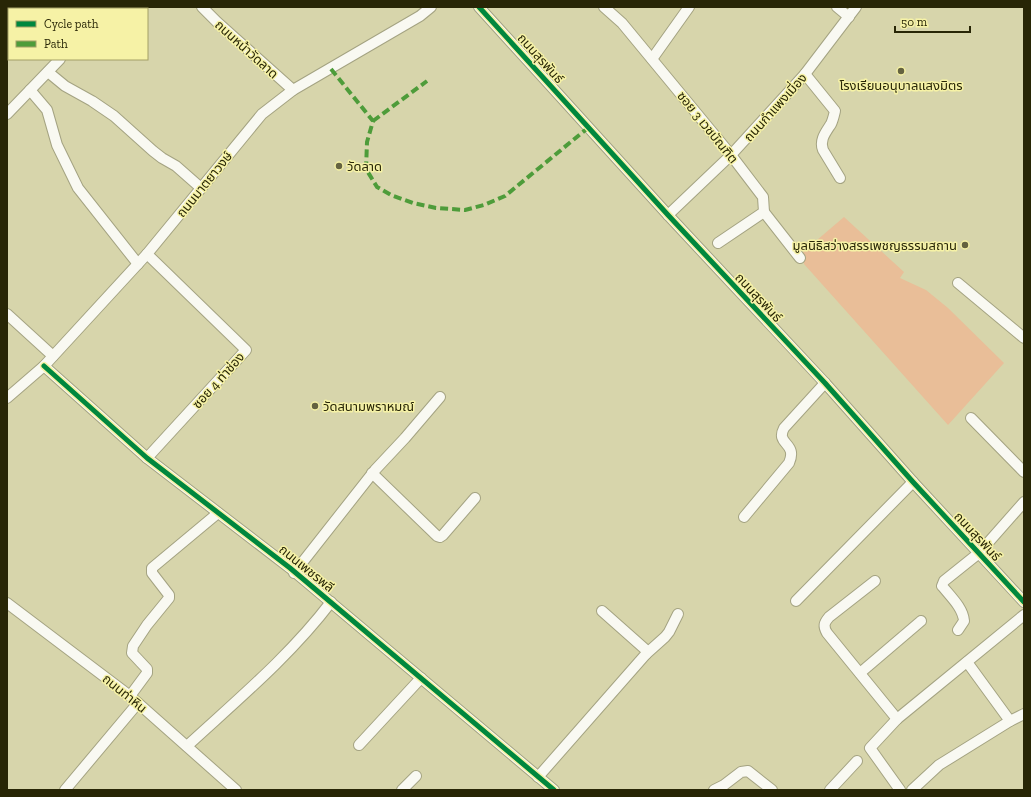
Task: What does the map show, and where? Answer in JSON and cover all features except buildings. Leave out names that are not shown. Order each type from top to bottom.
[{"type":"street","name":"ถนนหน้าวัดลาด","points":[[202,7],[293,90]]},
{"type":"street","name":"ถนนมาตยาวงษ์","points":[[7,398],[44,366],[147,254],[262,114],[293,90],[420,16],[431,7]]},
{"type":"street","name":"ถนนสุรพันธ์","points":[[479,7],[1024,602]]},
{"type":"street","name":"ซอย 3 เวชบัณฑิต","points":[[604,7],[622,23],[732,155],[763,197],[764,212]]},
{"type":"street","points":[[652,59],[689,7]]},
{"type":"street","points":[[837,7],[849,17]]},
{"type":"street","name":"ถนนกำแพงเมี่อง","points":[[668,215],[732,155],[805,74],[856,7]]},
{"type":"street","points":[[7,114],[59,60]]},
{"type":"street","points":[[48,72],[65,86],[92,101],[114,116],[162,158],[176,166],[201,188]]},
{"type":"street","points":[[805,74],[835,111],[832,122],[824,134],[821,146],[840,178]]},
{"type":"street","points":[[30,90],[47,110],[57,145],[78,188],[138,264]]},
{"type":"street","points":[[718,243],[764,212],[800,258]]},
{"type":"street","name":"ซอย 4 ท่าช่อง","points":[[147,254],[246,350],[147,458]]},
{"type":"street","points":[[958,283],[1024,338]]},
{"type":"street","points":[[7,314],[53,356]]},
{"type":"street","name":"ถนนเพชรพลี","points":[[44,366],[147,458],[290,568],[294,573],[331,602],[554,790]]},
{"type":"street","points":[[744,517],[789,463],[792,453],[781,435],[784,428],[825,383]]},
{"type":"street","points":[[294,573],[372,474],[440,397]]},
{"type":"street","points":[[971,418],[1024,472]]},
{"type":"street","points":[[372,474],[437,536],[440,537],[475,498]]},
{"type":"street","points":[[796,601],[913,482]]},
{"type":"street","points":[[958,630],[964,621],[964,616],[960,608],[942,586],[944,581],[979,553],[1024,502]]},
{"type":"street","points":[[65,790],[134,700],[147,673],[148,669],[132,653],[132,646],[169,595],[152,573],[152,568],[218,513]]},
{"type":"street","points":[[875,581],[829,617],[824,625],[827,633],[897,719]]},
{"type":"street","points":[[187,746],[257,682],[305,634],[331,602]]},
{"type":"street","name":"ถนนท่าหิน","points":[[7,603],[134,700],[236,790]]},
{"type":"street","points":[[602,611],[646,650],[646,654]]},
{"type":"street","points":[[538,776],[646,654],[665,637],[678,614]]},
{"type":"street","points":[[900,790],[870,748],[897,719],[1024,615]]},
{"type":"street","points":[[860,672],[921,621]]},
{"type":"street","points":[[967,662],[1010,721]]},
{"type":"street","points":[[359,745],[421,678]]},
{"type":"street","points":[[912,790],[939,765],[1010,721],[1024,714]]},
{"type":"street","points":[[830,790],[858,761]]},
{"type":"street","points":[[714,790],[724,785],[741,772],[748,771],[772,790]]},
{"type":"street","points":[[402,790],[416,776]]},
{"type":"shaded area","points":[[844,217],[904,272],[900,278],[926,290],[948,308],[1004,363],[948,425],[804,264],[803,252]]},
{"type":"marked path","points":[[331,69],[373,121],[367,142],[366,169],[377,187],[391,195],[413,203],[436,208],[465,210],[484,205],[505,196],[589,127]]},
{"type":"marked path","points":[[373,121],[427,81]]},
{"type":"cycle path","points":[[479,7],[1024,602]]},
{"type":"cycle path","points":[[44,366],[147,458],[290,568],[554,790]]},
{"type":"place","name":"โรงเรียนอนุบาลแสงมิตร","points":[[901,71]]},
{"type":"place","name":"วัดลาด","points":[[339,166]]},
{"type":"place","name":"มูลนิธิสว่างสรรเพชญธรรมสถาน","points":[[965,245]]},
{"type":"place","name":"วัดสนามพราหมณ์","points":[[315,406]]}]
